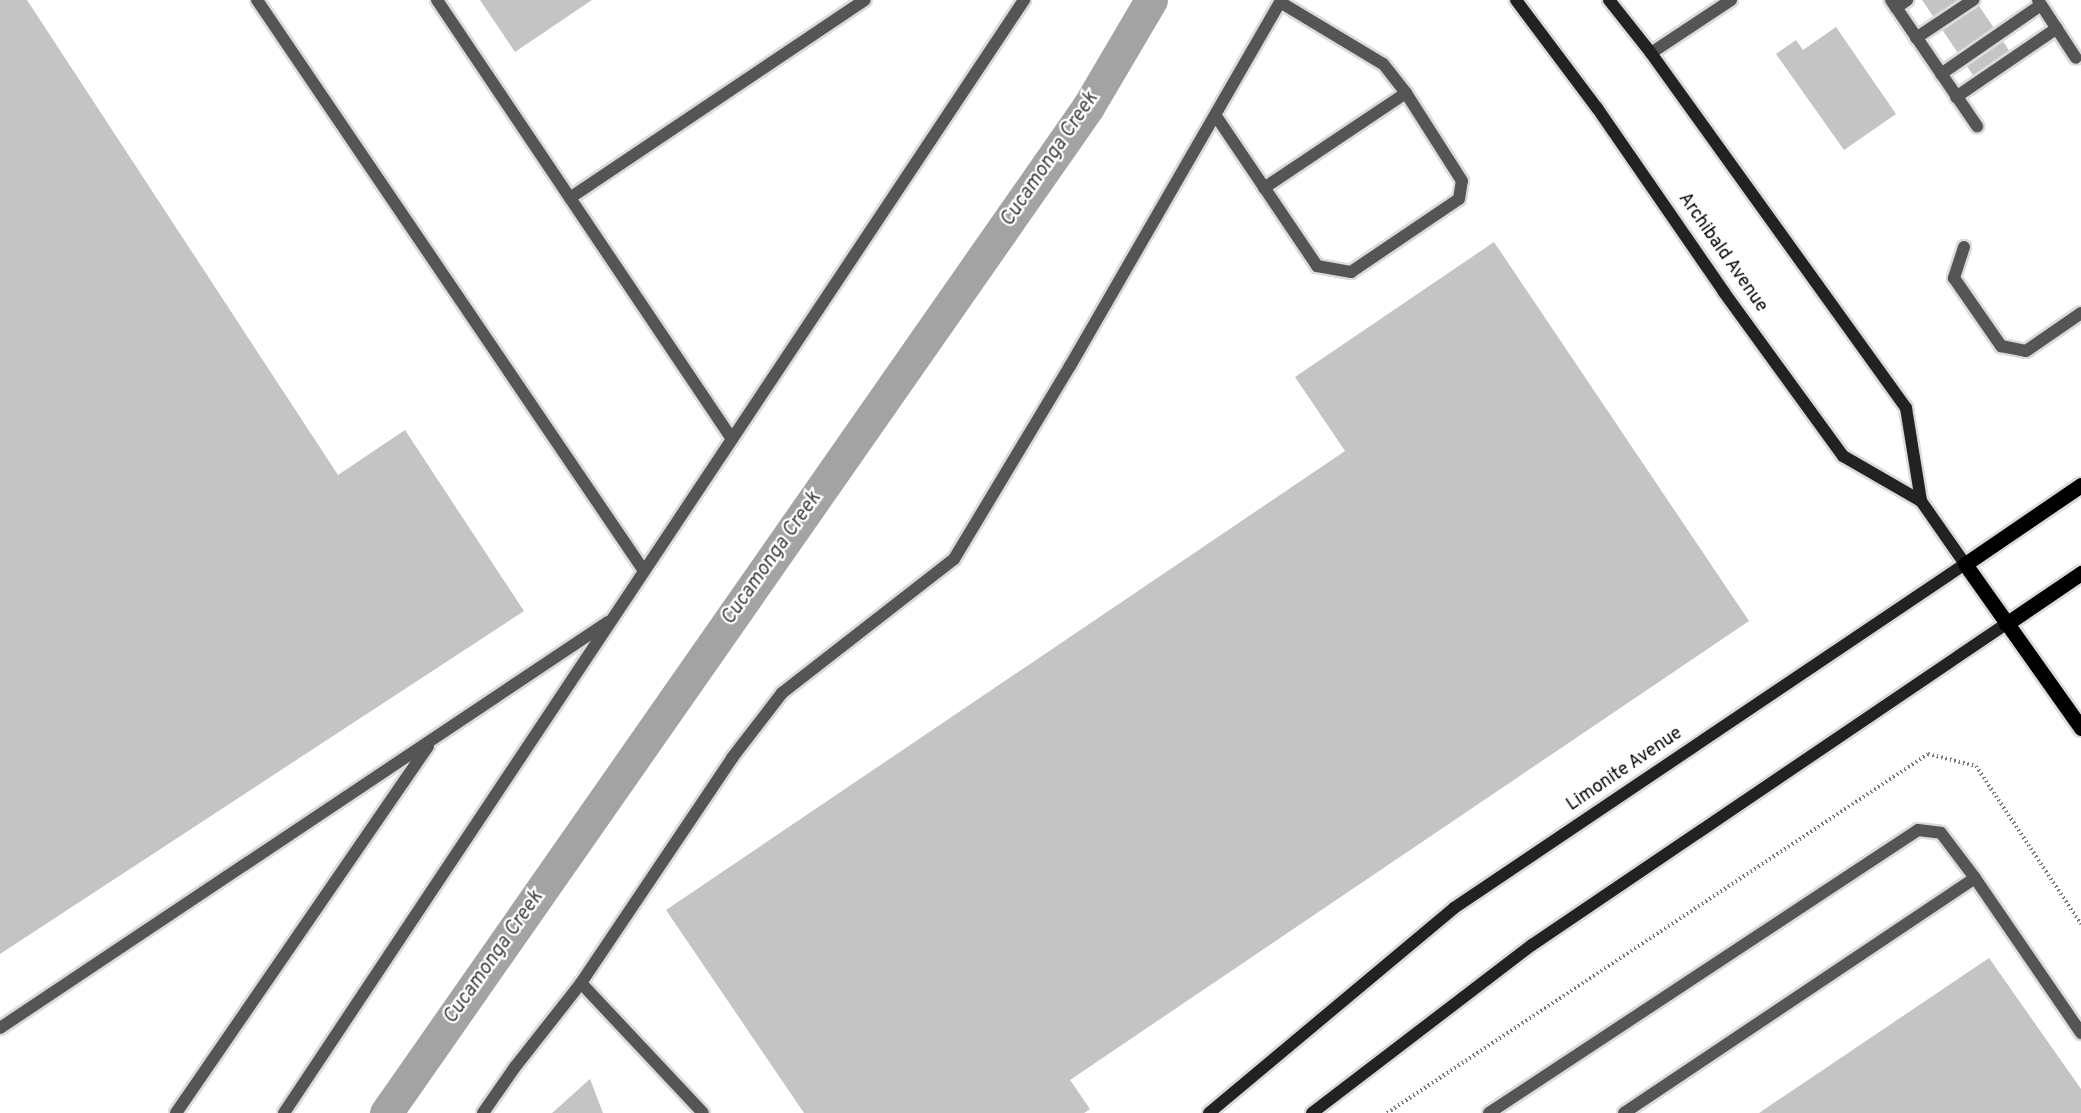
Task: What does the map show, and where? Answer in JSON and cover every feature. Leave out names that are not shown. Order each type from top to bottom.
[{"type":"main road","name":"Archibald Avenue","points":[[1516,0],[1597,108],[1724,292],[1843,456],[1921,501],[2081,728]]},
{"type":"main road","name":"Archibald Avenue","points":[[1609,0],[1651,53],[1906,408],[1921,501]]},
{"type":"main road","name":"Limonite Avenue","points":[[1209,1113],[1454,908],[2081,485]]},
{"type":"main road","points":[[1312,1113],[1532,945],[2081,573]]},
{"type":"lane","points":[[257,0],[644,571]]},
{"type":"lane","points":[[437,0],[732,439]]},
{"type":"lane","points":[[570,198],[865,0]]},
{"type":"lane","points":[[284,1113],[1024,0]]},
{"type":"lane","points":[[1651,53],[1731,0]]},
{"type":"lane","points":[[1907,0],[1893,4],[1977,126]]},
{"type":"lane","points":[[1916,38],[1974,0]]},
{"type":"lane","points":[[483,1113],[515,1067],[581,983],[732,758],[782,693],[954,559],[1216,116],[1280,1],[1383,64],[1406,93],[1462,181],[1459,199],[1351,272],[1317,266],[1216,116]]},
{"type":"lane","points":[[1941,74],[2039,2],[2076,58]]},
{"type":"lane","points":[[1956,97],[2057,28]]},
{"type":"lane","points":[[1264,188],[1406,93]]},
{"type":"lane","points":[[1964,247],[1954,278],[2001,346],[2026,351],[2081,314]]},
{"type":"lane","points":[[0,1028],[612,619]]},
{"type":"lane","points":[[176,1113],[432,740]]},
{"type":"lane","points":[[1489,1113],[1918,830],[1941,833],[1976,878],[2081,1033]]},
{"type":"lane","points":[[1624,1113],[1976,878]]},
{"type":"lane","points":[[581,983],[703,1113]]},
{"type":"path","points":[[1387,1113],[1928,754],[1976,766],[2081,924]]},
{"type":"building","points":[[0,0],[27,0],[338,475],[405,430],[524,611],[0,954]]},
{"type":"building","points":[[480,0],[592,0],[515,52]]},
{"type":"building","points":[[1922,0],[1975,0],[2017,62],[1981,87]]},
{"type":"building","points":[[1836,27],[1896,114],[1844,150],[1776,54],[1796,40],[1803,50]]},
{"type":"building","points":[[1494,242],[1749,621],[1070,1080],[1090,1109],[1084,1113],[804,1113],[666,910],[1345,451],[1295,377]]},
{"type":"building","points":[[1989,958],[2081,1089],[2081,1113],[1759,1113]]},
{"type":"building","points":[[590,1079],[603,1113],[552,1113]]},
{"type":"waterway","name":"Cucamonga Creek","points":[[386,1113],[1088,107],[1151,0]]}]
